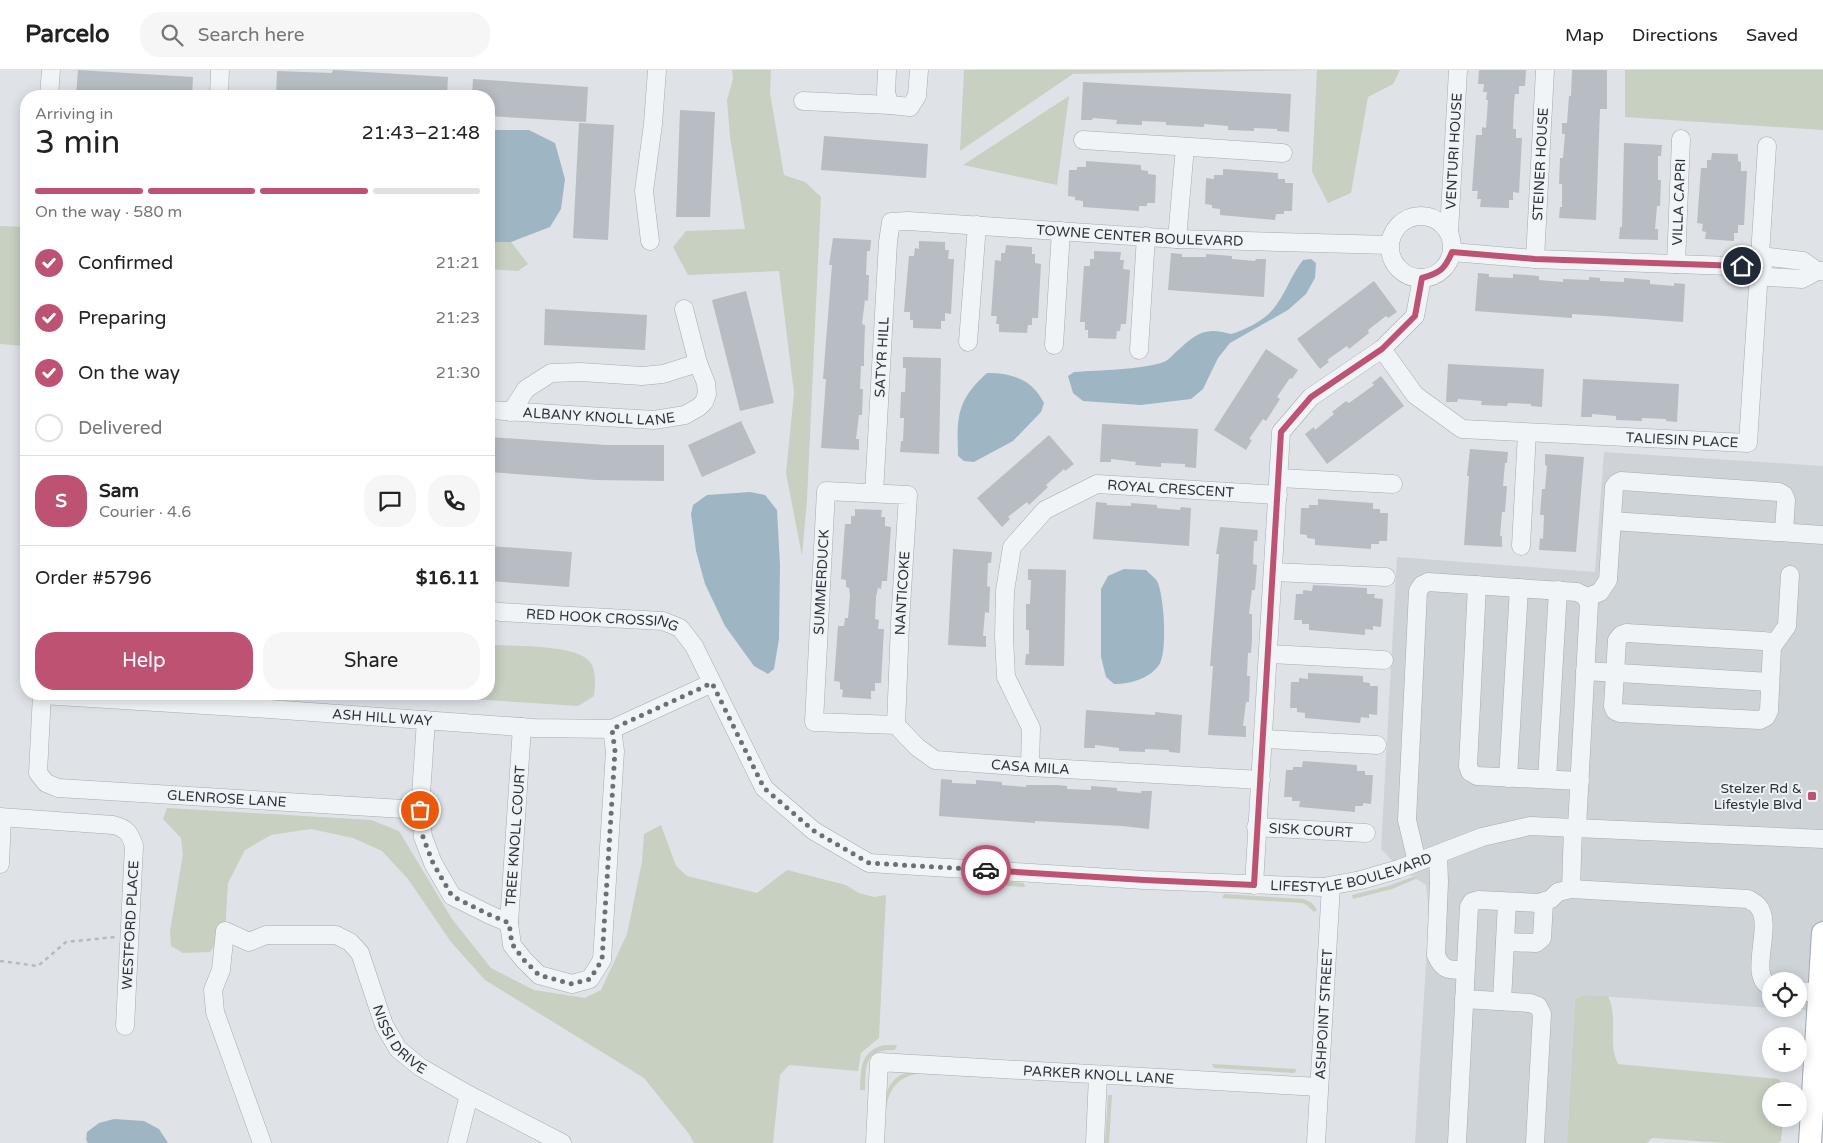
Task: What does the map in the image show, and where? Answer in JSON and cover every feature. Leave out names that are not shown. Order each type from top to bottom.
[{"type":"main road","points":[[1810,1143],[1809,992],[1823,933]]},
{"type":"street","points":[[49,90],[51,70]]},
{"type":"street","points":[[219,90],[220,70]]},
{"type":"street","points":[[650,241],[644,191],[654,124],[657,70]]},
{"type":"street","points":[[887,70],[886,93],[890,105]]},
{"type":"street","points":[[803,101],[910,107],[917,96],[919,70]]},
{"type":"street","name":"VENTURI HOUSE","points":[[1448,232],[1458,70]]},
{"type":"street","name":"STEINER HOUSE","points":[[1535,259],[1546,70]]},
{"type":"street","points":[[1083,140],[1283,154]]},
{"type":"street","name":"VILLA CAPRI","points":[[1676,264],[1681,140]]},
{"type":"street","name":"TALIESIN PLACE","points":[[1382,349],[1415,395],[1462,429],[1748,443],[1767,146]]},
{"type":"street","points":[[1177,239],[1185,147]]},
{"type":"street","points":[[1420,215],[1431,217],[1441,223],[1448,232],[1452,242],[1452,252],[1446,265],[1436,274],[1422,278],[1405,274],[1393,262],[1389,245],[1392,234],[1399,224],[1408,218],[1420,215]]},
{"type":"street","name":"TOWNE CENTER BOULEVARD","points":[[891,222],[908,220],[1177,239],[1389,245]]},
{"type":"street","name":"SATYR HILL","points":[[874,493],[888,242],[891,222]]},
{"type":"street","points":[[968,342],[977,225]]},
{"type":"street","points":[[1054,345],[1061,231]]},
{"type":"street","points":[[1139,350],[1146,236]]},
{"type":"street","points":[[1452,252],[1535,259],[1759,267],[1768,277],[1802,279],[1820,271]]},
{"type":"street","points":[[1254,885],[1281,432],[1311,397],[1382,349],[1415,316],[1422,278]]},
{"type":"street","points":[[511,412],[526,389],[551,373],[581,372],[642,376],[664,374],[698,363],[684,309]]},
{"type":"street","name":"ALBANY KNOLL LANE","points":[[495,411],[654,420],[685,415],[704,402],[706,394],[706,383],[698,363]]},
{"type":"street","points":[[1521,546],[1527,432]]},
{"type":"street","points":[[1586,598],[1600,592],[1608,580],[1614,487],[1621,481],[1779,492],[1784,495],[1786,500],[1784,532]]},
{"type":"street","name":"ROYAL CRESCENT","points":[[1030,767],[1031,728],[1006,677],[1004,637],[1005,591],[1012,547],[1045,510],[1097,484],[1279,487],[1393,484]]},
{"type":"street","name":"SUMMERDUCK","points":[[874,493],[826,491],[814,722],[896,725]]},
{"type":"street","name":"NANTICOKE","points":[[874,493],[908,495],[896,725]]},
{"type":"street","points":[[1612,521],[1823,535]]},
{"type":"street","points":[[1273,572],[1386,577]]},
{"type":"street","points":[[1772,647],[1769,642],[1763,641],[1626,633],[1617,640],[1613,706],[1615,711],[1630,713],[1760,720],[1766,717],[1769,711],[1772,647],[1787,626],[1790,575]]},
{"type":"street","points":[[1417,862],[1407,820],[1418,591],[1422,585],[1428,582],[1577,592],[1586,598],[1589,603],[1580,781],[1571,889]]},
{"type":"street","points":[[1478,585],[1468,766],[1470,772],[1478,776],[1580,781]]},
{"type":"street","points":[[1508,778],[1520,588]]},
{"type":"street","points":[[1548,779],[1558,590]]},
{"type":"street","name":"RED HOOK CROSSING","points":[[495,611],[663,621],[680,628],[694,646],[764,788],[814,831],[846,850]]},
{"type":"street","points":[[1269,654],[1384,660]]},
{"type":"street","points":[[1585,670],[1615,674],[1770,682]]},
{"type":"street","name":"ASH HILL WAY","points":[[131,700],[522,726],[612,729],[712,683]]},
{"type":"street","name":"GLENROSE LANE","points":[[42,700],[38,773],[46,783],[58,788],[420,810]]},
{"type":"street","points":[[426,720],[420,810],[423,837],[433,863],[452,896],[509,923]]},
{"type":"street","name":"CASA MILA","points":[[896,725],[917,747],[935,760],[1261,780]]},
{"type":"street","name":"TREE KNOLL COURT","points":[[522,726],[509,923],[512,944],[539,975],[572,984],[590,979],[602,960],[615,751],[612,729]]},
{"type":"street","points":[[1264,739],[1376,745]]},
{"type":"street","points":[[0,864],[1,818]]},
{"type":"street","name":"WESTFORD PLACE","points":[[1,818],[123,827],[131,835],[134,846],[125,1026]]},
{"type":"street","name":"LIFESTYLE BOULEVARD","points":[[846,850],[869,863],[1144,880],[1322,887],[1361,880],[1399,869],[1482,837],[1530,826],[1823,840]]},
{"type":"street","name":"SISK COURT","points":[[1256,827],[1366,832]]},
{"type":"street","points":[[1438,854],[1440,882],[1436,955],[1439,963],[1447,969],[1465,970]]},
{"type":"street","name":"ASHPOINT STREET","points":[[1316,1143],[1330,886]]},
{"type":"street","points":[[1457,1143],[1465,970],[1469,907],[1472,902],[1479,900],[1544,902],[1558,892],[1571,889],[1748,899],[1759,907],[1764,918],[1760,977],[1762,980]]},
{"type":"street","points":[[1502,1000],[1507,902]]},
{"type":"street","points":[[1505,942],[1536,943],[1540,941],[1542,938],[1544,902]]},
{"type":"street","name":"NISSI DRIVE","points":[[262,1143],[215,1012],[213,990],[221,970],[225,931],[249,942],[266,935],[336,935],[350,942],[360,953],[384,1025],[398,1049],[420,1067],[469,1095],[562,1143]]},
{"type":"street","points":[[1464,999],[1530,1003],[1538,1006],[1542,1014],[1535,1143]]},
{"type":"street","name":"PARKER KNOLL LANE","points":[[875,1143],[879,1062],[1319,1087]]},
{"type":"street","points":[[1095,1143],[1098,1075]]},
{"type":"street","points":[[457,1143],[469,1095]]},
{"type":"path","points":[[0,961],[38,966],[66,942],[129,935]]},
{"type":"shaded area","points":[[1604,452],[1823,466],[1823,1011],[1807,1010],[1807,972],[1762,972],[1762,1007],[1583,995],[1575,999],[1567,1143],[1415,1143],[1429,914],[1426,885],[1398,867],[1381,849],[1397,557],[1595,572]]},
{"type":"green space","points":[[732,70],[771,70],[770,93],[784,175],[805,182],[821,197],[807,500],[802,556],[786,473],[794,393],[779,271],[688,275],[673,247],[686,231],[745,229],[730,137],[727,100],[733,79]]},
{"type":"green space","points":[[964,70],[1317,70],[1073,74],[960,151]]},
{"type":"green space","points":[[1317,70],[1400,70],[1393,84],[1368,97],[1351,193],[1328,203],[1312,172]]},
{"type":"green space","points":[[1625,70],[1823,70],[1823,130],[1625,117]]},
{"type":"green space","points":[[1069,96],[1057,185],[963,165]]},
{"type":"green space","points":[[0,226],[20,227],[20,346],[0,344]]},
{"type":"green space","points":[[495,242],[511,242],[528,264],[518,271],[495,269]]},
{"type":"green space","points":[[495,645],[543,647],[583,656],[590,662],[594,670],[594,696],[578,706],[485,700],[495,700]]},
{"type":"green space","points":[[167,808],[371,820],[399,831],[452,919],[491,968],[534,990],[585,998],[601,990],[627,934],[642,862],[644,834],[661,825],[676,866],[687,876],[757,893],[787,870],[846,885],[859,893],[874,897],[886,895],[879,1038],[861,1053],[858,1071],[789,1065],[780,1075],[773,1143],[694,1143],[689,1134],[644,1078],[485,980],[451,942],[408,879],[382,851],[353,838],[311,829],[271,835],[245,850],[228,883],[225,931],[210,952],[183,953],[171,946],[170,931],[183,854],[181,838],[163,819]]},
{"type":"green space","points":[[1412,877],[1418,878],[1392,889],[1353,899],[1352,895],[1388,886]]},
{"type":"green space","points":[[992,880],[1024,883],[1025,887],[990,885]]},
{"type":"green space","points":[[1224,894],[1304,899],[1312,903],[1317,910],[1314,912],[1302,903],[1222,898]]},
{"type":"green space","points":[[1583,995],[1608,996],[1613,1013],[1613,1047],[1618,1064],[1778,1079],[1781,1082],[1762,1082],[1762,1127],[1782,1127],[1781,1141],[1778,1143],[1725,1143],[1652,1138],[1647,1143],[1567,1143],[1575,999]]},
{"type":"green space","points":[[885,1045],[897,1045],[895,1050],[885,1050],[872,1055],[867,1066],[865,1090],[860,1090],[862,1068],[866,1056],[871,1051]]},
{"type":"green space","points":[[1212,1064],[1296,1069],[1295,1073],[1214,1068]]},
{"type":"green space","points":[[920,1069],[921,1073],[908,1076],[892,1089],[886,1109],[884,1143],[884,1107],[889,1087],[896,1079],[906,1073]]},
{"type":"green space","points":[[1108,1095],[1112,1095],[1109,1143],[1105,1143]]},
{"type":"water","points":[[495,130],[529,130],[555,143],[565,179],[561,209],[550,227],[511,242],[495,242]]},
{"type":"water","points":[[1311,259],[1316,263],[1315,278],[1306,294],[1288,310],[1230,343],[1218,358],[1203,389],[1191,399],[1141,405],[1083,401],[1073,393],[1068,376],[1074,372],[1154,365],[1170,358],[1200,334],[1213,331],[1231,334],[1254,324],[1274,308],[1303,260]]},
{"type":"water","points":[[987,373],[1005,374],[1020,379],[1034,388],[1044,403],[1041,412],[1013,441],[974,462],[964,461],[958,456],[958,431],[961,410],[969,392]]},
{"type":"water","points":[[750,492],[765,495],[777,510],[780,565],[779,639],[774,669],[768,674],[754,666],[725,626],[705,584],[696,551],[691,514],[693,505],[707,495]]},
{"type":"water","points":[[1124,569],[1146,570],[1157,581],[1162,598],[1163,649],[1159,665],[1150,674],[1133,682],[1114,684],[1106,677],[1101,657],[1101,589],[1108,576]]},
{"type":"water","points":[[114,1119],[144,1121],[159,1129],[168,1143],[88,1143],[86,1140],[87,1132],[99,1123]]},
{"type":"building","points":[[78,70],[193,77],[192,90],[76,90]]},
{"type":"building","points":[[333,70],[448,77],[447,90],[276,90],[277,71],[332,73]]},
{"type":"building","points":[[1479,70],[1526,70],[1525,86],[1519,86],[1519,94],[1515,94],[1514,102],[1513,129],[1516,129],[1516,138],[1522,138],[1519,193],[1513,192],[1513,200],[1509,200],[1509,208],[1480,207],[1481,199],[1477,199],[1478,191],[1472,191],[1476,135],[1482,135],[1482,127],[1486,128],[1488,100],[1486,100],[1487,92],[1483,92],[1484,84],[1478,84]]},
{"type":"building","points":[[1572,70],[1607,70],[1607,109],[1600,109],[1596,220],[1559,218],[1560,207],[1562,207],[1562,184],[1559,184],[1560,158],[1563,158],[1565,134],[1562,134],[1562,123],[1567,123]]},
{"type":"building","points":[[473,79],[588,87],[586,122],[495,116],[495,90],[472,90]]},
{"type":"building","points":[[1083,82],[1291,94],[1289,132],[1277,131],[1277,129],[1254,128],[1254,131],[1228,130],[1228,126],[1204,124],[1204,127],[1166,125],[1166,122],[1142,121],[1142,125],[1116,124],[1117,120],[1093,118],[1092,120],[1081,120]]},
{"type":"building","points":[[680,110],[715,112],[710,217],[676,217]]},
{"type":"building","points":[[579,123],[614,125],[608,240],[573,238]]},
{"type":"building","points":[[824,136],[928,144],[926,178],[821,170]]},
{"type":"building","points":[[1624,143],[1662,145],[1661,156],[1658,156],[1658,180],[1661,180],[1660,206],[1657,206],[1655,229],[1658,229],[1658,240],[1619,239],[1620,227],[1622,227]]},
{"type":"building","points":[[1712,153],[1738,154],[1738,161],[1741,162],[1741,171],[1747,171],[1744,225],[1738,225],[1738,233],[1734,233],[1734,241],[1705,239],[1706,232],[1702,231],[1703,224],[1697,223],[1701,168],[1707,168],[1707,160],[1711,160]]},
{"type":"building","points":[[1086,161],[1141,165],[1141,170],[1148,171],[1148,174],[1156,175],[1155,203],[1139,206],[1139,211],[1083,207],[1083,201],[1075,200],[1075,197],[1068,196],[1069,170],[1077,170],[1077,167],[1086,167]]},
{"type":"building","points":[[1223,169],[1278,173],[1278,179],[1285,179],[1285,183],[1293,183],[1292,211],[1276,214],[1275,220],[1220,215],[1220,209],[1212,208],[1212,205],[1205,204],[1206,178],[1214,179],[1214,175],[1223,175]]},
{"type":"building","points":[[833,238],[871,240],[870,251],[867,251],[866,275],[869,275],[868,301],[865,300],[862,324],[865,325],[864,366],[861,366],[860,389],[863,389],[862,415],[859,415],[856,439],[859,439],[859,450],[821,448],[826,379],[823,379],[832,265],[829,265]]},
{"type":"building","points":[[919,241],[945,242],[945,250],[949,250],[948,259],[954,259],[951,314],[945,313],[945,321],[941,321],[941,329],[913,328],[910,312],[904,312],[909,256],[914,256],[915,248],[919,249]]},
{"type":"building","points":[[1006,245],[1032,247],[1032,254],[1035,254],[1035,263],[1041,264],[1038,318],[1032,318],[1032,325],[1028,325],[1027,333],[999,332],[999,324],[996,324],[997,316],[991,316],[995,260],[1001,261],[1001,253],[1005,253]]},
{"type":"building","points":[[1094,251],[1121,252],[1120,260],[1124,260],[1123,269],[1130,270],[1126,324],[1121,324],[1120,331],[1117,331],[1116,339],[1088,338],[1085,322],[1080,322],[1084,266],[1090,266],[1090,259],[1094,259]]},
{"type":"building","points":[[1171,253],[1182,254],[1182,257],[1206,257],[1206,254],[1232,256],[1232,259],[1255,261],[1256,259],[1266,259],[1264,297],[1168,290]]},
{"type":"building","points":[[1478,273],[1489,274],[1489,277],[1513,278],[1513,274],[1539,276],[1539,280],[1563,282],[1563,279],[1589,280],[1589,277],[1600,278],[1600,281],[1624,282],[1624,278],[1650,280],[1650,284],[1674,286],[1674,283],[1685,284],[1683,322],[1572,314],[1572,318],[1475,311]]},
{"type":"building","points":[[1374,281],[1397,312],[1388,318],[1386,316],[1368,330],[1369,333],[1349,349],[1347,346],[1327,360],[1329,362],[1320,369],[1297,339]]},
{"type":"building","points":[[746,291],[774,403],[740,411],[712,300]]},
{"type":"building","points":[[545,309],[647,315],[645,350],[544,345]]},
{"type":"building","points":[[1266,349],[1298,370],[1277,397],[1280,399],[1266,421],[1263,419],[1249,439],[1252,440],[1246,450],[1214,430]]},
{"type":"building","points":[[903,357],[941,358],[939,454],[900,452],[901,441],[903,441],[904,418],[900,418],[901,392],[905,392],[906,368],[903,368]]},
{"type":"building","points":[[1448,364],[1544,369],[1542,407],[1531,406],[1531,404],[1508,403],[1507,406],[1481,405],[1482,401],[1458,399],[1457,402],[1446,402]]},
{"type":"building","points":[[1381,376],[1404,406],[1327,464],[1305,434],[1314,427],[1315,430],[1334,414],[1332,412],[1346,401],[1349,403],[1374,385],[1372,383]]},
{"type":"building","points":[[1583,379],[1679,384],[1677,422],[1666,421],[1666,419],[1642,418],[1642,421],[1616,420],[1616,416],[1592,414],[1592,417],[1581,417]]},
{"type":"building","points":[[741,421],[756,453],[702,477],[688,445]]},
{"type":"building","points":[[1102,424],[1198,429],[1196,468],[1185,467],[1185,464],[1161,463],[1161,467],[1135,465],[1136,462],[1111,459],[1111,462],[1100,462]]},
{"type":"building","points":[[1049,435],[1074,464],[1065,471],[1064,469],[1046,485],[1048,487],[1029,505],[1027,502],[1008,517],[1010,519],[1002,527],[977,498]]},
{"type":"building","points":[[495,437],[606,445],[664,445],[664,481],[596,480],[495,472]]},
{"type":"building","points":[[1470,449],[1508,452],[1503,486],[1507,486],[1505,512],[1502,512],[1500,536],[1502,536],[1502,547],[1464,545]]},
{"type":"building","points":[[1545,454],[1584,457],[1576,552],[1539,550],[1540,538],[1543,539],[1544,515],[1540,515],[1542,489],[1545,489],[1547,466],[1545,465]]},
{"type":"building","points":[[1318,499],[1373,503],[1373,509],[1380,509],[1380,513],[1388,513],[1387,541],[1371,544],[1371,549],[1315,545],[1315,539],[1307,538],[1307,535],[1300,534],[1301,508],[1309,508],[1309,505],[1318,505]]},
{"type":"building","points":[[1096,502],[1107,503],[1107,505],[1131,506],[1131,503],[1157,505],[1157,508],[1180,510],[1181,507],[1191,508],[1189,546],[1093,539]]},
{"type":"building","points":[[855,509],[882,510],[881,517],[885,517],[885,526],[891,527],[887,581],[882,581],[881,589],[878,588],[876,597],[875,619],[879,620],[878,629],[884,629],[881,683],[875,683],[875,691],[871,691],[871,699],[842,697],[843,690],[840,689],[840,682],[834,681],[838,626],[844,626],[845,618],[848,618],[850,595],[849,588],[846,587],[846,580],[841,579],[845,524],[851,524],[851,516],[855,516]]},
{"type":"building","points":[[1220,527],[1258,530],[1257,541],[1254,541],[1253,564],[1257,565],[1255,590],[1252,590],[1249,614],[1252,614],[1252,640],[1251,653],[1248,653],[1247,676],[1250,676],[1249,702],[1246,702],[1243,726],[1246,726],[1246,737],[1208,735],[1213,666],[1210,666],[1219,554],[1216,554]]},
{"type":"building","points":[[495,546],[572,552],[569,587],[495,581]]},
{"type":"building","points":[[953,549],[992,552],[991,563],[988,563],[987,586],[990,587],[989,613],[985,612],[983,636],[986,636],[986,647],[948,645]]},
{"type":"building","points":[[1028,569],[1066,570],[1064,666],[1025,665],[1026,654],[1029,654],[1029,630],[1026,630],[1026,604],[1030,604],[1031,580],[1028,580]]},
{"type":"building","points":[[1313,585],[1367,588],[1367,594],[1375,594],[1374,598],[1383,599],[1381,627],[1373,626],[1373,630],[1365,629],[1365,635],[1309,630],[1309,624],[1302,624],[1302,620],[1294,620],[1296,594],[1303,594],[1303,590],[1312,591]]},
{"type":"building","points":[[1308,673],[1363,676],[1363,682],[1370,683],[1370,686],[1378,686],[1377,715],[1369,714],[1369,718],[1361,717],[1360,723],[1305,718],[1305,713],[1297,712],[1297,708],[1290,708],[1291,682],[1299,682],[1299,678],[1308,679]]},
{"type":"building","points":[[1086,710],[1155,715],[1155,712],[1182,715],[1180,753],[1169,752],[1169,750],[1145,749],[1145,752],[1119,751],[1119,748],[1095,745],[1095,748],[1084,748]]},
{"type":"building","points":[[1303,761],[1357,765],[1357,771],[1365,771],[1365,775],[1373,775],[1371,804],[1363,803],[1363,806],[1355,806],[1355,812],[1299,807],[1300,801],[1292,801],[1292,797],[1284,797],[1286,770],[1293,770],[1293,767],[1302,767]]},
{"type":"building","points":[[941,779],[952,780],[952,783],[976,784],[976,780],[1002,782],[1002,785],[1026,787],[1026,785],[1056,785],[1067,786],[1067,789],[1091,790],[1091,786],[1117,788],[1117,791],[1141,793],[1141,791],[1152,791],[1149,829],[939,816]]},
{"type":"way so far","points":[[420,810],[423,837],[433,863],[452,896],[509,923],[512,944],[539,975],[572,984],[590,979],[602,960],[615,751],[612,729],[712,683],[764,788],[814,831],[869,863],[986,870]]},
{"type":"place","name":"Stelzer Rd & Lifestyle Blvd","points":[[1812,796]]},
{"type":"route","points":[[986,870],[1254,885],[1281,432],[1311,397],[1382,349],[1415,316],[1422,278],[1436,274],[1446,265],[1452,252],[1535,259],[1742,266]]}]
